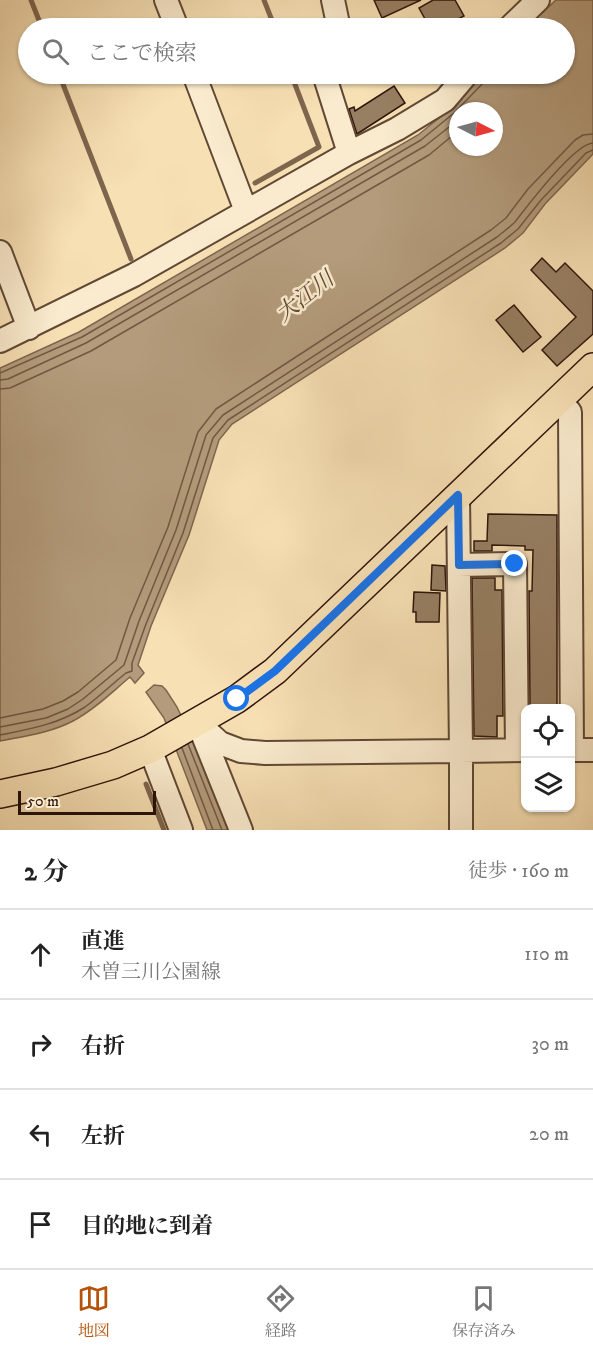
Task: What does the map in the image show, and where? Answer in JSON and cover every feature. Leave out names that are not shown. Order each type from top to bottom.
[{"type":"main road","points":[[0,794],[56,782],[113,765],[158,745],[237,699],[275,671],[593,367]]},
{"type":"street","points":[[166,0],[173,18]]},
{"type":"street","points":[[333,0],[337,18]]},
{"type":"street","points":[[519,18],[538,0]]},
{"type":"street","points":[[198,84],[246,211]]},
{"type":"street","points":[[327,84],[349,153]]},
{"type":"street","points":[[0,341],[134,275],[349,153],[397,129],[445,100],[459,84]]},
{"type":"street","points":[[0,252],[29,328]]},
{"type":"street","points":[[559,399],[570,412],[578,750]]},
{"type":"street","points":[[458,495],[461,830]]},
{"type":"street","points":[[195,725],[220,743],[241,751],[265,753],[521,750],[515,564],[459,565]]},
{"type":"street","points":[[195,725],[241,830]]},
{"type":"street","points":[[158,745],[161,778],[181,830]]},
{"type":"street","points":[[161,778],[175,788],[192,830]]},
{"type":"water","name":"大江川","points":[[556,0],[593,0],[593,154],[545,204],[523,233],[505,248],[232,424],[219,440],[189,535],[151,626],[138,665],[144,673],[135,683],[130,677],[96,706],[73,721],[28,736],[0,741],[0,368],[79,332],[418,135],[449,110],[449,156],[503,156],[503,102],[457,102],[474,84],[575,84],[575,18],[537,18]]},
{"type":"water","points":[[154,685],[162,686],[177,707],[196,747],[229,830],[207,830],[164,718],[146,692]]},
{"type":"building","points":[[374,0],[421,0],[382,18]]},
{"type":"building","points":[[433,0],[455,0],[464,16],[460,18],[424,18],[419,8]]},
{"type":"building","points":[[394,86],[405,103],[357,134],[349,109],[354,107],[355,111]]},
{"type":"building","points":[[542,258],[556,272],[565,263],[593,291],[593,334],[557,366],[542,350],[576,317],[531,270]]},
{"type":"building","points":[[514,305],[541,337],[523,352],[496,320]]},
{"type":"building","points":[[488,514],[557,515],[557,704],[530,704],[529,591],[532,591],[533,550],[525,550],[525,546],[492,545],[492,551],[474,551],[474,541],[487,541]]},
{"type":"building","points":[[432,565],[445,566],[446,591],[431,590]]},
{"type":"building","points":[[472,578],[495,578],[495,590],[502,590],[503,716],[497,716],[497,737],[474,736]]},
{"type":"building","points":[[414,592],[440,593],[439,622],[416,622],[416,612],[413,612]]},
{"type":"waterway","points":[[31,0],[38,18]]},
{"type":"waterway","points":[[264,0],[271,18]]},
{"type":"waterway","points":[[63,84],[131,259]]},
{"type":"waterway","points":[[255,183],[319,147],[295,84]]},
{"type":"waterway","points":[[146,784],[164,830]]},
{"type":"route","points":[[237,699],[275,671],[458,495],[459,565],[515,564]]}]
